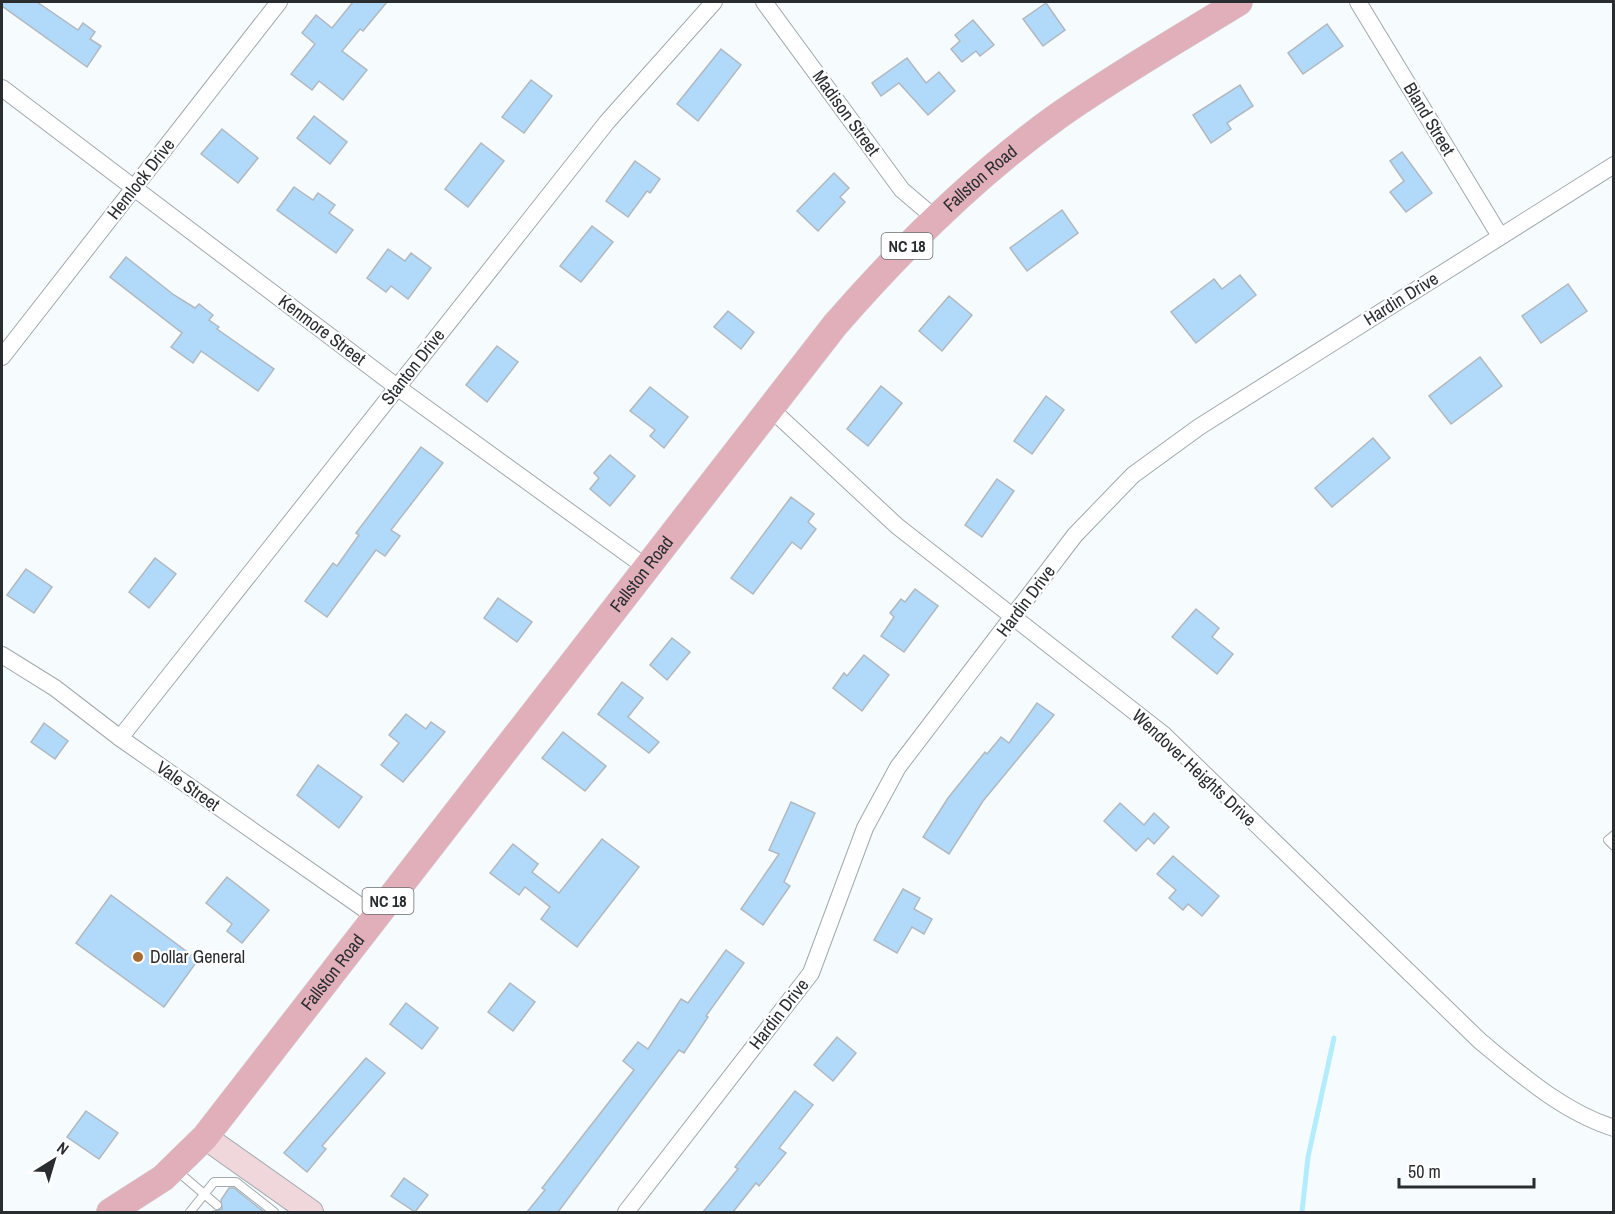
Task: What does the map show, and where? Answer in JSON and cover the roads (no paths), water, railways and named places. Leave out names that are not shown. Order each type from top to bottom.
[{"type":"main road","name":"Fallston Road","points":[[126,1206],[174,1168],[205,1137],[835,325],[935,218],[1057,117],[1239,2]]},
{"type":"main road","points":[[205,1137],[268,1194],[311,1212]]},
{"type":"street","name":"Hemlock Drive","points":[[2,357],[279,2]]},
{"type":"street","name":"Stanton Drive","points":[[120,738],[607,122],[714,2]]},
{"type":"street","name":"Madison Street","points":[[764,2],[902,189],[935,218]]},
{"type":"street","name":"Bland Street","points":[[1358,2],[1500,236]]},
{"type":"street","name":"Kenmore Street","points":[[2,88],[397,387],[647,568]]},
{"type":"street","name":"Hardin Drive","points":[[626,1212],[810,973],[865,828],[898,767],[1075,535],[1133,475],[1198,427],[1614,165]]},
{"type":"street","name":"Wendover Heights Drive","points":[[770,408],[897,526],[1163,734],[1480,1041],[1532,1083],[1575,1110],[1614,1128]]},
{"type":"street","name":"Vale Street","points":[[2,655],[55,688],[120,738],[376,916]]},
{"type":"lane","points":[[1614,835],[1608,840],[1614,846]]},
{"type":"lane","points":[[174,1168],[203,1196],[217,1205]]},
{"type":"lane","points":[[190,1212],[214,1182],[236,1182],[268,1194],[274,1212]]},
{"type":"waterway","points":[[1302,1212],[1308,1157],[1334,1038]]},
{"type":"place","name":"Dollar General","points":[[138,957]]}]
